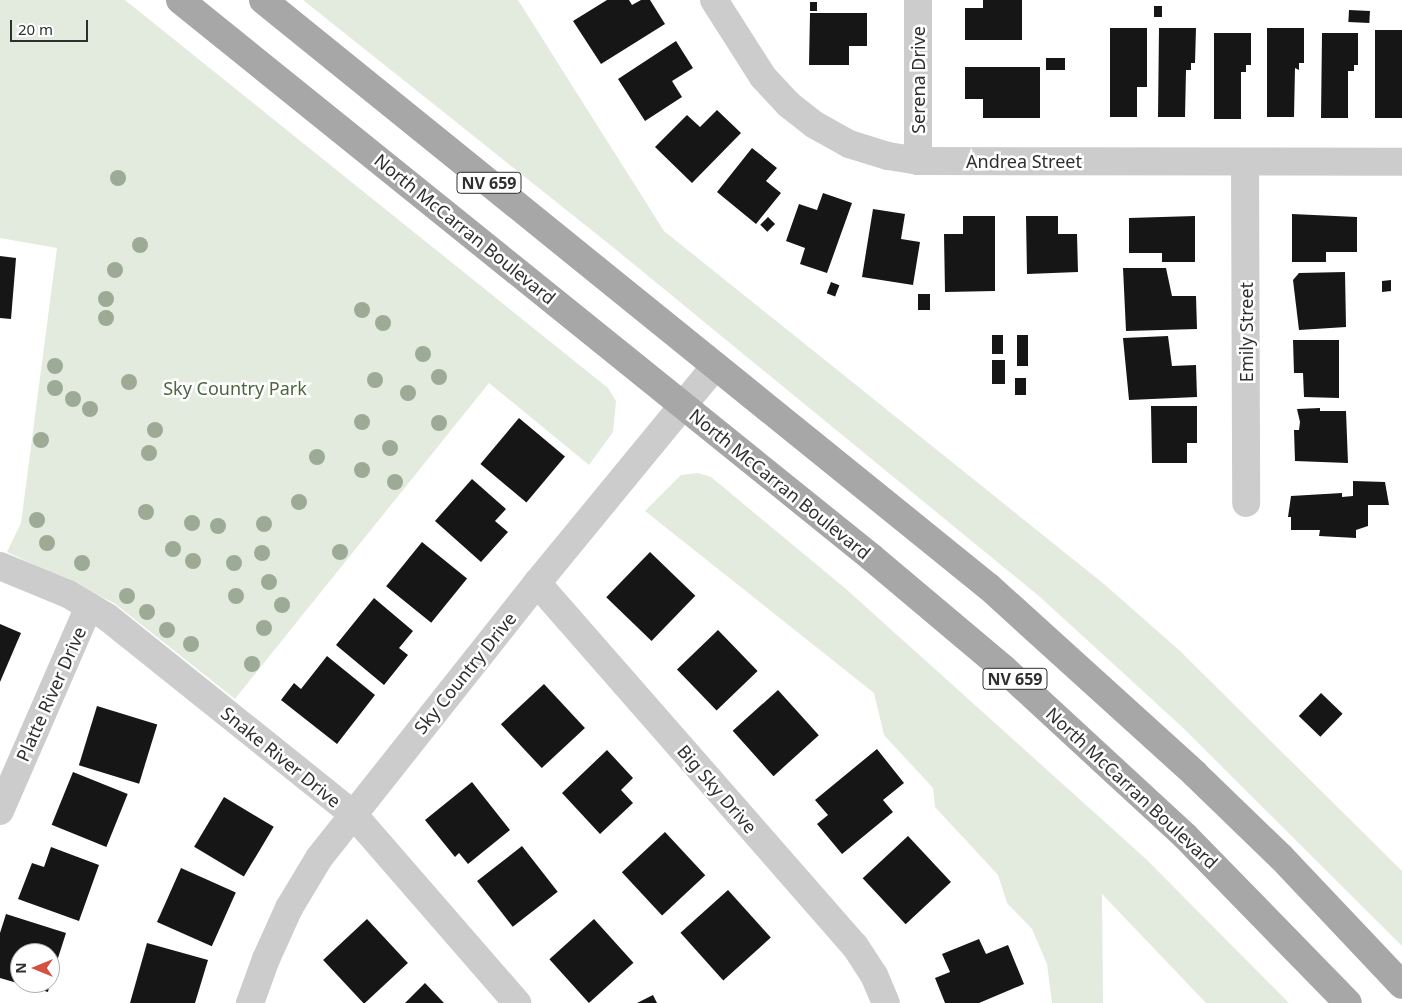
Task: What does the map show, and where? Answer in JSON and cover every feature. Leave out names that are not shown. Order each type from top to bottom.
[{"type":"main road","name":"North McCarran Boulevard","points":[[180,0],[871,557],[1087,743],[1199,850],[1348,1003]]},
{"type":"main road","name":"NV 659","points":[[263,0],[715,366],[882,498],[1092,678],[1281,857],[1402,984]]},
{"type":"street","name":"Andrea Street","points":[[714,0],[763,77],[808,120],[849,144],[888,156],[918,161],[1402,162]]},
{"type":"street","name":"Serena Drive","points":[[918,0],[918,161]]},
{"type":"street","name":"Emily Street","points":[[1245,162],[1246,503]]},
{"type":"street","name":"Sky Country Drive","points":[[250,1003],[266,959],[289,908],[319,858],[352,813],[537,583],[715,366]]},
{"type":"street","name":"Snake River Drive","points":[[0,566],[89,606],[352,813],[517,1003]]},
{"type":"street","name":"Big Sky Drive","points":[[537,583],[854,946],[874,975],[886,1003]]},
{"type":"street","name":"Platte River Drive","points":[[0,810],[89,606]]},
{"type":"green space","name":"Sky Country Park","points":[[0,0],[125,0],[608,388],[616,401],[613,432],[589,465],[489,383],[235,699],[114,603],[7,552],[21,523],[57,248],[0,238]]},
{"type":"green space","points":[[303,0],[518,0],[664,231],[1104,584],[1179,650],[1402,871],[1402,946],[1180,725],[1040,597],[614,248]]},
{"type":"green space","points":[[698,473],[711,477],[846,589],[1146,859],[1289,1003],[1206,1003],[1102,894],[1103,1003],[1052,1003],[1047,964],[1032,929],[1007,903],[998,875],[935,807],[933,788],[884,735],[874,693],[645,511],[681,475]]},
{"type":"building","points":[[607,0],[629,0],[632,5],[641,0],[650,0],[665,24],[601,64],[573,21]]},
{"type":"building","points":[[983,0],[1022,0],[1022,40],[965,40],[965,8],[983,8]]},
{"type":"building","points":[[810,2],[817,2],[817,11],[810,11]]},
{"type":"building","points":[[1154,6],[1162,6],[1162,17],[1154,17]]},
{"type":"building","points":[[1349,10],[1370,11],[1369,23],[1348,22]]},
{"type":"building","points":[[810,13],[867,13],[867,46],[849,46],[849,65],[809,65]]},
{"type":"building","points":[[1110,28],[1147,28],[1147,87],[1137,87],[1137,117],[1110,117]]},
{"type":"building","points":[[1159,28],[1196,28],[1195,63],[1191,63],[1191,70],[1186,70],[1185,117],[1158,117]]},
{"type":"building","points":[[1267,28],[1304,28],[1304,63],[1299,63],[1299,70],[1295,68],[1294,117],[1267,117]]},
{"type":"building","points":[[1375,30],[1402,30],[1402,118],[1375,118]]},
{"type":"building","points":[[1214,33],[1251,33],[1251,65],[1246,65],[1246,72],[1241,72],[1241,119],[1214,119]]},
{"type":"building","points":[[1322,33],[1358,33],[1358,65],[1354,65],[1354,71],[1348,71],[1348,118],[1321,118]]},
{"type":"building","points":[[676,41],[693,68],[672,81],[682,97],[645,121],[618,79]]},
{"type":"building","points":[[1046,58],[1065,58],[1065,70],[1046,70]]},
{"type":"building","points":[[965,67],[1040,67],[1040,118],[983,118],[983,99],[965,99]]},
{"type":"building","points":[[717,110],[741,133],[692,183],[655,147],[687,115],[700,127]]},
{"type":"building","points":[[752,148],[777,168],[766,181],[781,193],[756,224],[717,192]]},
{"type":"building","points":[[823,193],[852,203],[827,273],[800,264],[805,248],[786,241],[799,204],[817,210]]},
{"type":"building","points":[[873,209],[905,214],[901,239],[920,242],[913,285],[862,277]]},
{"type":"building","points":[[1292,214],[1357,217],[1357,252],[1326,252],[1326,262],[1292,262]]},
{"type":"building","points":[[963,216],[995,216],[995,291],[945,292],[944,234],[963,234]]},
{"type":"building","points":[[1026,216],[1058,216],[1058,234],[1077,234],[1078,272],[1027,274]]},
{"type":"building","points":[[1195,216],[1195,262],[1162,262],[1162,253],[1129,253],[1129,218]]},
{"type":"building","points":[[768,217],[775,224],[767,232],[760,225]]},
{"type":"building","points":[[0,256],[16,258],[11,319],[0,318]]},
{"type":"building","points":[[1123,268],[1166,268],[1172,296],[1196,296],[1197,329],[1126,331]]},
{"type":"building","points":[[1345,272],[1346,327],[1299,330],[1293,280],[1299,273]]},
{"type":"building","points":[[1391,280],[1391,291],[1382,292],[1382,281]]},
{"type":"building","points":[[831,282],[839,285],[835,296],[827,293]]},
{"type":"building","points":[[918,294],[930,294],[930,310],[918,310]]},
{"type":"building","points":[[992,335],[1003,335],[1003,354],[992,354]]},
{"type":"building","points":[[1017,335],[1028,335],[1028,366],[1017,366]]},
{"type":"building","points":[[1168,336],[1172,366],[1196,365],[1197,397],[1129,400],[1123,338]]},
{"type":"building","points":[[1293,340],[1339,340],[1339,398],[1304,397],[1303,373],[1294,373]]},
{"type":"building","points":[[992,360],[1005,360],[1005,384],[992,384]]},
{"type":"building","points":[[1015,378],[1026,378],[1026,395],[1015,395]]},
{"type":"building","points":[[1151,406],[1197,406],[1197,443],[1187,443],[1187,463],[1152,463]]},
{"type":"building","points":[[1320,408],[1320,411],[1346,411],[1348,463],[1295,461],[1294,430],[1299,430],[1300,422],[1297,409]]},
{"type":"building","points":[[519,418],[565,457],[526,503],[480,464]]},
{"type":"building","points":[[472,479],[506,509],[495,521],[508,532],[481,562],[435,521]]},
{"type":"building","points":[[1353,481],[1385,482],[1389,505],[1368,505],[1368,526],[1356,530],[1356,538],[1319,536],[1320,530],[1291,530],[1291,517],[1288,517],[1291,496],[1342,493],[1342,497],[1353,496]]},
{"type":"building","points":[[422,542],[467,579],[431,623],[386,586]]},
{"type":"building","points":[[650,552],[695,596],[652,641],[606,597]]},
{"type":"building","points":[[374,598],[413,631],[399,648],[408,655],[384,685],[336,645]]},
{"type":"building","points":[[0,624],[21,633],[0,682]]},
{"type":"building","points":[[718,630],[758,671],[717,711],[677,670]]},
{"type":"building","points":[[327,656],[375,695],[337,744],[281,700],[294,683],[301,689]]},
{"type":"building","points":[[544,684],[585,728],[542,768],[501,724]]},
{"type":"building","points":[[778,690],[819,735],[773,776],[733,731]]},
{"type":"building","points":[[1321,693],[1343,714],[1320,737],[1299,716]]},
{"type":"building","points":[[97,706],[157,724],[139,784],[79,765]]},
{"type":"building","points":[[877,749],[904,783],[883,800],[893,812],[842,854],[817,824],[828,815],[815,800]]},
{"type":"building","points":[[607,750],[633,778],[621,790],[633,803],[600,834],[562,793]]},
{"type":"building","points":[[73,772],[128,794],[106,847],[52,825]]},
{"type":"building","points":[[472,782],[510,830],[468,864],[459,853],[455,857],[425,820]]},
{"type":"building","points":[[224,797],[274,827],[244,877],[194,847]]},
{"type":"building","points":[[665,832],[705,875],[662,915],[622,872]]},
{"type":"building","points":[[908,836],[951,882],[906,924],[863,878]]},
{"type":"building","points":[[522,846],[558,892],[513,927],[477,881]]},
{"type":"building","points":[[51,847],[99,865],[79,921],[18,899],[32,863],[44,867]]},
{"type":"building","points":[[181,868],[236,892],[212,946],[157,922]]},
{"type":"building","points":[[728,890],[771,938],[723,980],[680,933]]},
{"type":"building","points":[[6,914],[66,933],[60,952],[60,943],[10,943],[10,981],[0,978],[0,933]]},
{"type":"building","points":[[367,919],[408,963],[363,1003],[323,960]]},
{"type":"building","points":[[594,919],[633,963],[589,1003],[549,959]]},
{"type":"building","points":[[979,939],[986,954],[1008,945],[1024,984],[979,1003],[945,1003],[935,978],[950,972],[942,954]]},
{"type":"building","points":[[147,943],[208,960],[195,1003],[130,1003]]},
{"type":"building","points":[[425,983],[444,1003],[405,1003]]},
{"type":"building","points":[[653,995],[657,1003],[637,1003]]}]
